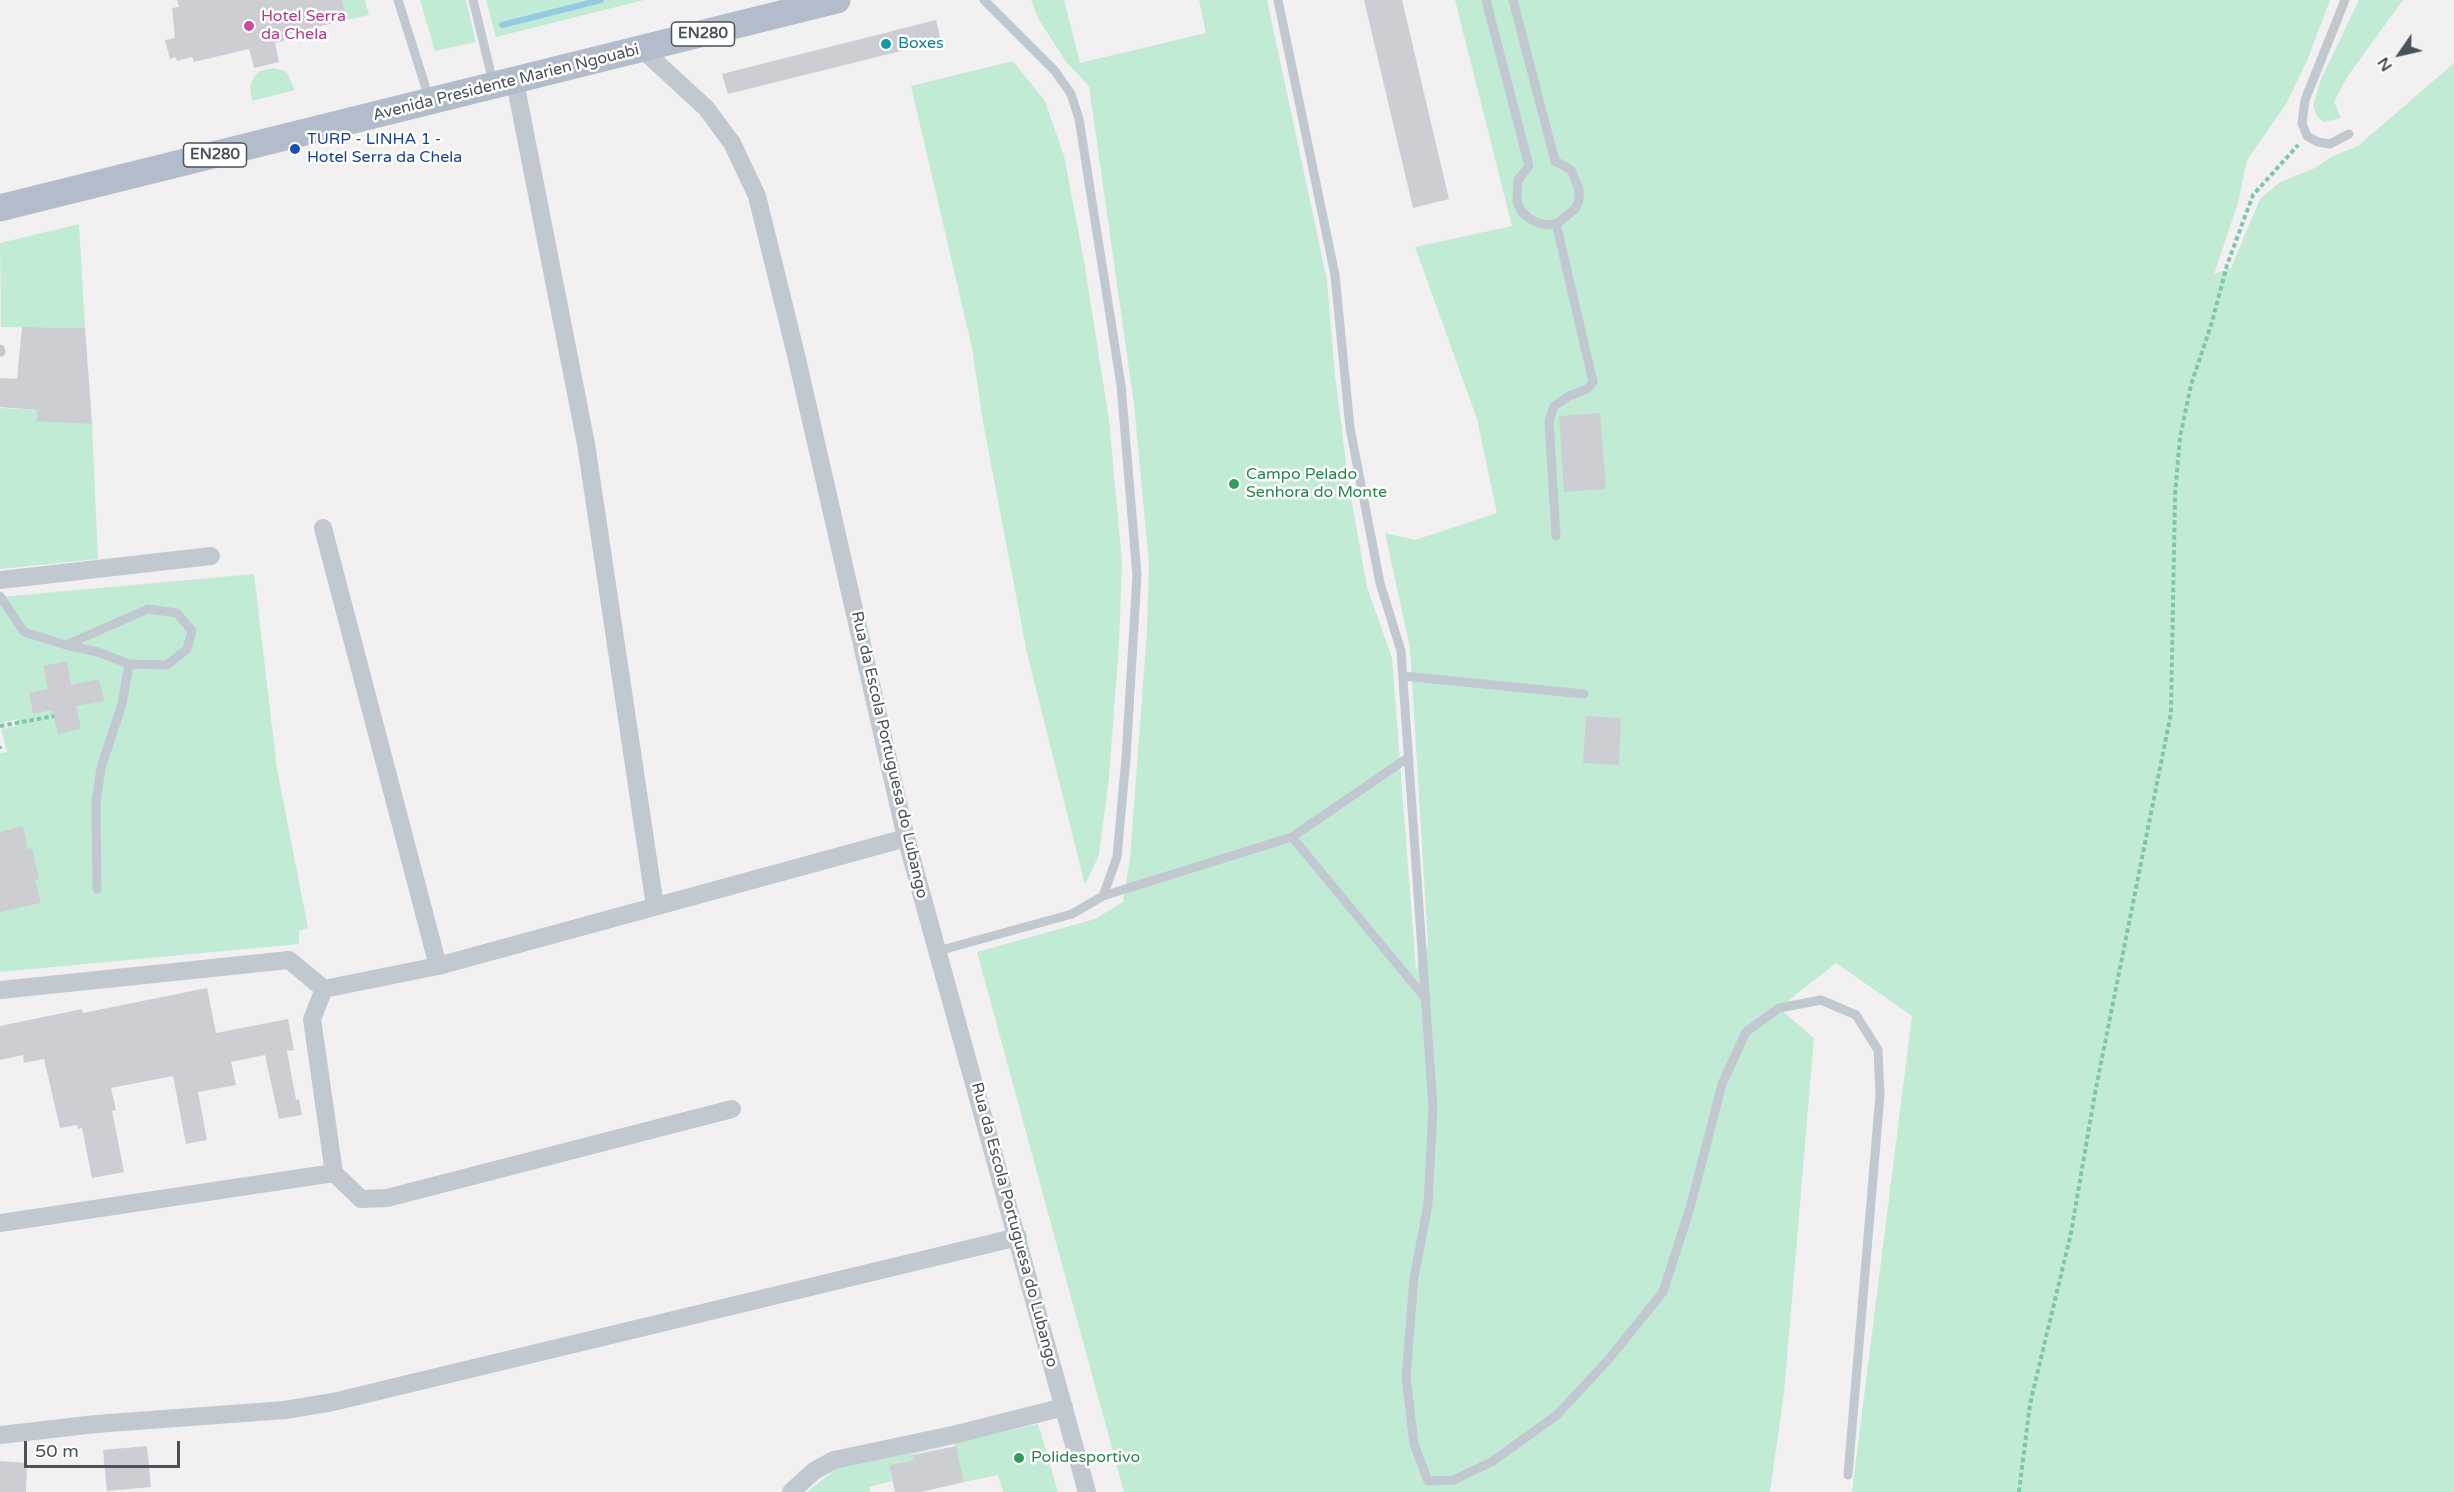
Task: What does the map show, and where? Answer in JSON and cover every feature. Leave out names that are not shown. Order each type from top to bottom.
[{"type":"main road","name":"Avenida Presidente Marien Ngouabi","points":[[0,208],[837,0]]},
{"type":"street","name":"Rua da Escola Portuguesa do Lubango","points":[[643,50],[706,108],[732,143],[757,196],[807,402],[906,838],[1087,1492]]},
{"type":"street","points":[[505,84],[586,444],[656,906]]},
{"type":"street","points":[[323,528],[438,966]]},
{"type":"street","points":[[0,580],[211,556]]},
{"type":"street","points":[[324,989],[438,966],[906,838]]},
{"type":"street","points":[[0,990],[290,960],[324,989]]},
{"type":"street","points":[[324,989],[312,1019],[334,1173],[362,1199],[387,1198],[732,1109]]},
{"type":"street","points":[[0,1223],[334,1173]]},
{"type":"street","points":[[0,1435],[96,1424],[285,1410],[333,1402],[1018,1237]]},
{"type":"street","points":[[791,1492],[814,1471],[834,1460],[957,1434],[1064,1407]]},
{"type":"lane","points":[[398,0],[431,102]]},
{"type":"lane","points":[[473,0],[505,84]]},
{"type":"lane","points":[[984,0],[1055,71],[1071,94],[1079,119],[1121,385],[1137,575],[1117,857],[1103,896]]},
{"type":"lane","points":[[1278,0],[1335,275],[1350,428],[1380,583],[1401,651],[1433,1107],[1429,1194],[1414,1278],[1406,1377],[1414,1444],[1428,1481],[1454,1480],[1492,1461],[1557,1416],[1608,1360],[1663,1292],[1690,1208],[1722,1084],[1746,1032],[1779,1008],[1821,1000],[1856,1015],[1878,1050],[1880,1095],[1848,1475]]},
{"type":"lane","points":[[1486,0],[1529,166],[1518,180],[1517,201],[1521,211],[1529,219],[1538,223],[1556,223],[1568,217],[1575,209],[1580,189],[1571,170],[1556,161],[1513,0]]},
{"type":"lane","points":[[2345,0],[2305,100],[2302,123],[2307,136],[2318,142],[2331,144],[2349,134]]},
{"type":"lane","points":[[1556,223],[1593,382],[1587,389],[1569,396],[1554,406],[1549,421],[1556,536]]},
{"type":"lane","points":[[0,596],[24,632],[66,645],[98,652],[129,664],[167,665],[187,649],[192,631],[177,613],[148,609],[66,645]]},
{"type":"lane","points":[[97,889],[96,803],[99,780],[122,704],[129,664]]},
{"type":"lane","points":[[1403,676],[1584,694]]},
{"type":"lane","points":[[938,951],[1072,914],[1103,896],[1292,837],[1409,756]]},
{"type":"lane","points":[[1292,837],[1426,999]]},
{"type":"path","points":[[2019,1492],[2030,1404],[2071,1233],[2095,1093],[2171,713],[2175,495],[2180,437],[2191,385],[2212,322],[2227,265],[2253,195],[2307,136]]},
{"type":"path","points":[[0,726],[54,716]]},
{"type":"green space","points":[[342,0],[365,0],[369,15],[347,20]]},
{"type":"green space","points":[[420,0],[466,0],[476,42],[435,51]]},
{"type":"green space","points":[[486,0],[644,0],[496,37]]},
{"type":"green space","points":[[1031,0],[1064,0],[1080,63],[1206,33],[1199,0],[1267,0],[1327,280],[1335,375],[1349,486],[1367,587],[1392,658],[1416,970],[1428,945],[1410,648],[1385,533],[1415,540],[1497,513],[1477,419],[1415,247],[1512,226],[1455,0],[2330,0],[2307,61],[2286,104],[2247,160],[2238,203],[2214,274],[2231,268],[2260,199],[2280,182],[2313,169],[2333,156],[2358,146],[2454,63],[2454,1492],[1852,1492],[1912,1016],[1836,963],[1779,1008],[1814,1038],[1784,1393],[1770,1492],[1124,1492],[977,952],[1095,919],[1123,902],[1130,859],[1147,631],[1149,563],[1134,405],[1089,86],[1066,62],[1038,18]]},
{"type":"green space","points":[[2359,0],[2403,0],[2347,77],[2334,102],[2341,118],[2324,122],[2317,116],[2313,106],[2321,79]]},
{"type":"green space","points":[[1013,61],[1045,101],[1064,156],[1084,261],[1109,420],[1122,562],[1119,644],[1109,777],[1099,855],[1085,885],[1027,653],[983,422],[972,348],[911,86]]},
{"type":"green space","points":[[273,68],[286,71],[295,90],[252,101],[250,86],[255,75],[260,71]]},
{"type":"green space","points":[[79,224],[85,328],[1,327],[0,243]]},
{"type":"green space","points":[[0,408],[37,410],[92,424],[98,559],[0,569]]},
{"type":"green space","points":[[254,574],[277,769],[308,928],[299,931],[299,944],[0,972],[0,753],[7,752],[1,729],[20,725],[18,719],[0,723],[0,597]]},
{"type":"green space","points":[[1038,1424],[1058,1492],[1003,1492],[998,1475],[964,1482],[955,1444],[913,1454],[914,1460],[889,1465],[892,1481],[869,1487],[870,1492],[807,1492],[837,1468]]},
{"type":"building","name":"Hotel Serra da Chela","points":[[177,0],[342,0],[347,20],[283,35],[284,41],[275,43],[279,62],[254,68],[249,49],[194,62],[192,57],[177,61],[176,57],[170,59],[165,40],[175,38],[172,8],[179,7]]},
{"type":"building","points":[[1364,0],[1402,0],[1449,199],[1413,208]]},
{"type":"building","points":[[936,20],[941,41],[728,94],[722,74]]},
{"type":"building","points":[[22,327],[85,328],[92,424],[37,421],[37,410],[0,407],[0,378],[17,379]]},
{"type":"building","points":[[1600,413],[1606,489],[1564,492],[1559,416]]},
{"type":"building","points":[[67,661],[71,685],[99,679],[104,701],[76,706],[81,729],[58,734],[52,710],[33,714],[29,693],[48,689],[43,666]]},
{"type":"building","points":[[1586,716],[1621,718],[1619,765],[1583,763]]},
{"type":"building","points":[[23,826],[28,850],[32,848],[39,879],[35,880],[41,903],[0,912],[0,832]]},
{"type":"building","points":[[207,988],[216,1033],[288,1019],[294,1050],[287,1051],[296,1100],[299,1099],[302,1115],[279,1119],[265,1055],[231,1062],[236,1085],[198,1092],[207,1140],[186,1144],[173,1076],[111,1088],[116,1110],[112,1111],[124,1172],[92,1178],[82,1128],[78,1129],[77,1125],[60,1128],[44,1059],[24,1063],[23,1055],[0,1060],[0,1026],[82,1009],[83,1013]]},
{"type":"building","points":[[147,1446],[151,1487],[107,1491],[103,1450]]},
{"type":"building","points":[[956,1446],[964,1482],[921,1492],[895,1492],[889,1465],[914,1460],[913,1455]]},
{"type":"building","points":[[0,1461],[27,1463],[26,1492],[0,1492]]},
{"type":"waterway","points":[[502,25],[601,0]]},
{"type":"place","name":"Hotel Serra da Chela","points":[[249,26]]},
{"type":"place","name":"Boxes","points":[[886,44]]},
{"type":"place","name":"TURP - LINHA 1 - Hotel Serra da Chela","points":[[295,149]]},
{"type":"place","name":"Campo Pelado Senhora do Monte","points":[[1234,484]]},
{"type":"place","name":"Polidesportivo","points":[[1019,1458]]}]
